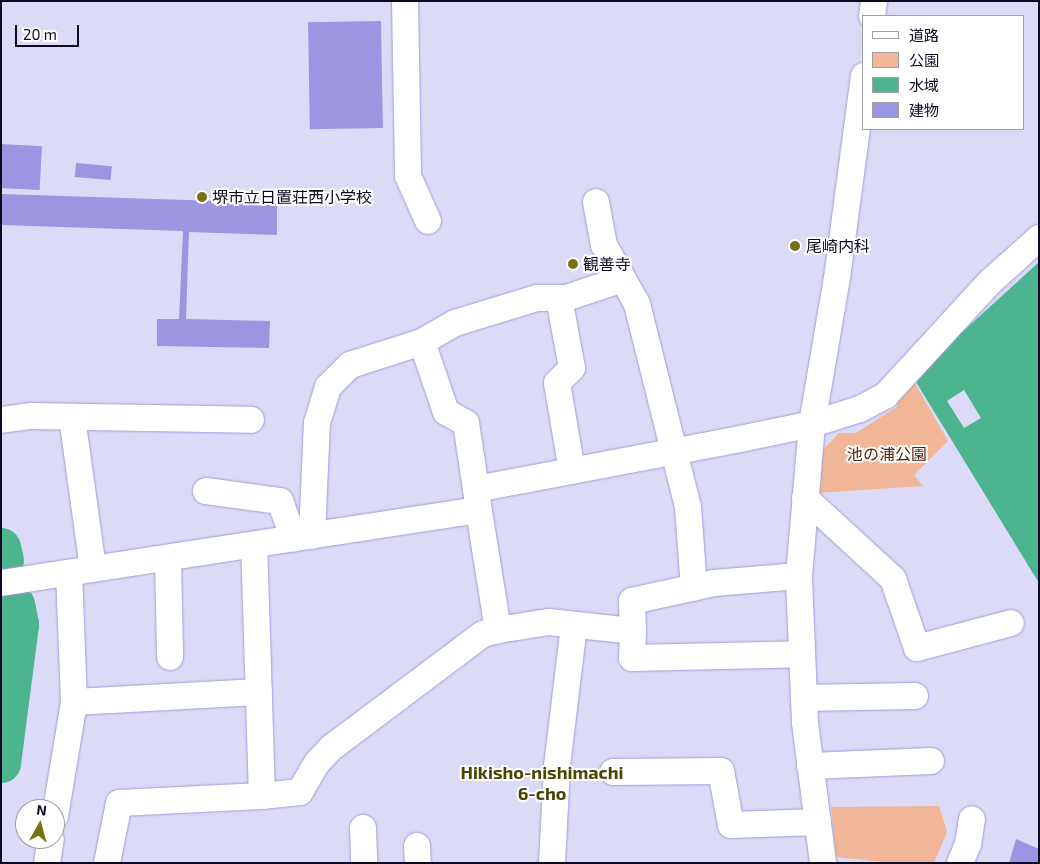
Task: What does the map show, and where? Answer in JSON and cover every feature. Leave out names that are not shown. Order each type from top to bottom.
[{"type":"street","points":[[405,1],[408,176],[428,221]]},
{"type":"street","points":[[872,15],[874,1]]},
{"type":"street","points":[[823,863],[810,766],[804,698],[799,576],[812,424],[837,278],[862,91]]},
{"type":"street","points":[[596,202],[604,245],[620,280],[637,304],[688,507],[694,588]]},
{"type":"street","points":[[477,497],[572,471],[812,424],[860,409],[886,395],[990,282],[1039,238]]},
{"type":"street","points":[[303,538],[317,423],[328,387],[350,365],[422,342],[455,323],[537,298],[562,298],[620,280]]},
{"type":"street","points":[[562,298],[572,368],[557,383],[572,471]]},
{"type":"street","points":[[422,342],[446,412],[466,423],[498,630]]},
{"type":"street","points":[[1,420],[31,416],[252,420]]},
{"type":"street","points":[[58,799],[74,702],[81,571],[72,417]]},
{"type":"street","points":[[206,491],[280,501],[303,538]]},
{"type":"street","points":[[1,582],[473,511],[477,497]]},
{"type":"street","points":[[806,498],[893,579],[916,648],[1011,622]]},
{"type":"street","points":[[254,545],[262,796]]},
{"type":"street","points":[[168,558],[170,657]]},
{"type":"street","points":[[799,576],[694,588],[632,601],[634,631],[632,658],[802,654]]},
{"type":"street","points":[[107,863],[119,803],[262,796],[300,792],[317,763],[331,748],[482,634],[549,622],[634,631]]},
{"type":"street","points":[[552,863],[557,766],[574,625]]},
{"type":"street","points":[[74,702],[259,692]]},
{"type":"street","points":[[804,698],[916,696]]},
{"type":"street","points":[[810,766],[931,761]]},
{"type":"street","points":[[613,772],[721,771],[731,825],[818,822]]},
{"type":"street","points":[[960,863],[968,844],[972,819]]},
{"type":"street","points":[[363,828],[364,863]]},
{"type":"street","points":[[47,863],[49,849]]},
{"type":"green space","name":"池の浦公園","points":[[912,378],[948,441],[914,475],[923,486],[817,493],[823,450],[839,433],[856,433],[898,406],[893,399]]},
{"type":"green space","points":[[939,806],[947,832],[934,863],[892,863],[836,857],[831,807]]},
{"type":"water","points":[[1039,262],[1039,583],[916,382],[960,334]],"holes":[[[964,390],[981,418],[964,428],[947,401]]]},
{"type":"building","points":[[381,21],[383,128],[310,129],[308,22]]},
{"type":"building","points":[[1,144],[42,146],[40,190],[1,188]]},
{"type":"building","points":[[76,163],[112,166],[111,180],[75,177]]},
{"type":"building","points":[[1,194],[277,203],[277,235],[189,232],[186,319],[270,321],[269,348],[157,346],[157,319],[179,319],[183,231],[1,225]]},
{"type":"building","points":[[1016,839],[1039,849],[1039,863],[1009,863]]},
{"type":"waterway","points":[[1,547],[4,560]]},
{"type":"waterway","points":[[1,763],[19,624],[15,604]]},
{"type":"place","name":"堺市立日置荘西小学校","points":[[202,197]]},
{"type":"place","name":"尾崎内科","points":[[795,246]]},
{"type":"place","name":"観善寺","points":[[573,264]]},
{"type":"district","name":"Hikisho-nishimachi 6-cho","points":[[542,783]]}]
